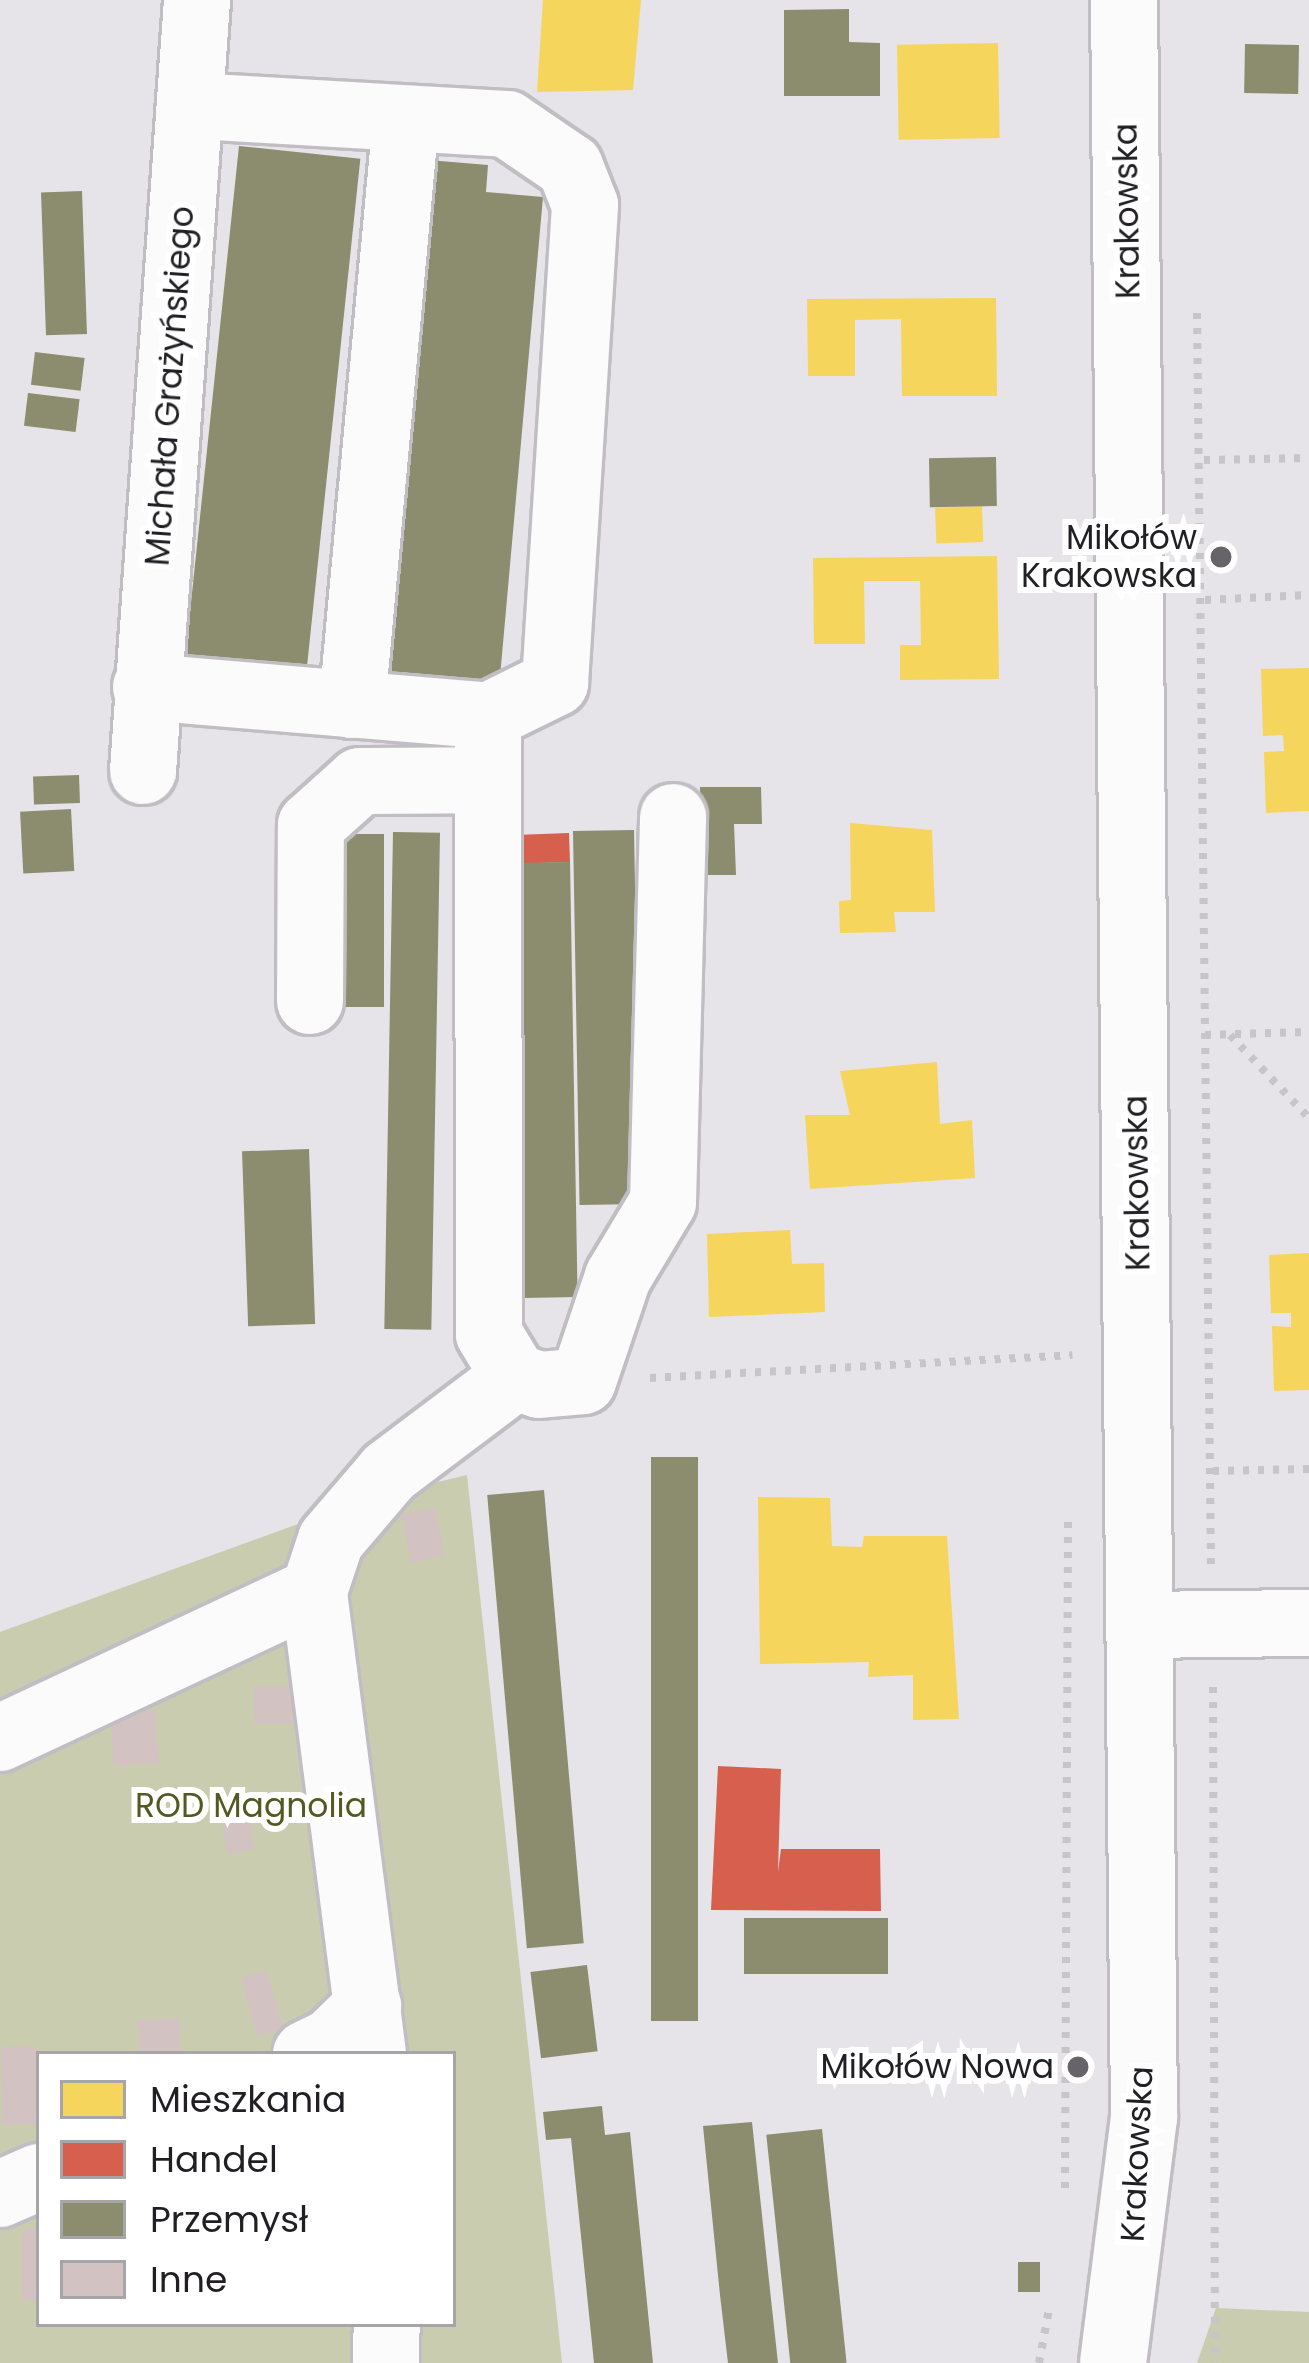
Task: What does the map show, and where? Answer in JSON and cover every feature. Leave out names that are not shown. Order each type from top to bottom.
[{"type":"street","name":"Michała Grażyńskiego","points":[[143,771],[197,0]]},
{"type":"street","name":"Krakowska","points":[[1112,2363],[1135,2233],[1144,2117],[1124,0]]},
{"type":"street","points":[[192,106],[507,124],[537,138],[571,167],[585,206],[555,683],[488,748],[360,782],[310,824],[310,1001]]},
{"type":"street","points":[[352,704],[406,119]]},
{"type":"street","points":[[146,687],[352,704],[488,748]]},
{"type":"street","points":[[488,748],[489,1334],[514,1377],[539,1385],[583,1381],[618,1277],[663,1202],[673,817]]},
{"type":"street","points":[[0,1738],[322,1566],[389,1472],[514,1377]]},
{"type":"street","points":[[312,2051],[371,2030],[322,1566]]},
{"type":"street","points":[[1140,1625],[1309,1623]]},
{"type":"street","points":[[0,2194],[36,2177]]},
{"type":"street","points":[[386,2363],[388,2327]]},
{"type":"path","points":[[1215,2363],[1204,460],[1309,458]]},
{"type":"path","points":[[1205,600],[1309,595]]},
{"type":"path","points":[[1205,1035],[1309,1032]]},
{"type":"path","points":[[1230,1035],[1309,1118]]},
{"type":"path","points":[[583,1381],[1073,1355],[1073,1379]]},
{"type":"path","points":[[1213,1471],[1309,1469]]},
{"type":"path","points":[[1065,2182],[1069,1497]]},
{"type":"green space","name":"ROD Magnolia","points":[[467,1475],[562,2363],[0,2363],[0,1632],[298,1524],[357,1553],[388,1494]]},
{"type":"green space","points":[[1216,2308],[1309,2312],[1309,2363],[1197,2363]]},
{"type":"building: Mieszkania","points":[[543,0],[641,0],[633,90],[537,92]]},
{"type":"building: Mieszkania","points":[[998,43],[1000,138],[899,140],[897,45]]},
{"type":"building: Mieszkania","points":[[996,298],[997,396],[902,396],[901,319],[855,320],[855,376],[808,376],[807,299]]},
{"type":"building: Mieszkania","points":[[982,506],[983,542],[936,544],[935,508]]},
{"type":"building: Mieszkania","points":[[997,556],[999,679],[900,680],[900,645],[921,645],[920,581],[864,581],[865,644],[814,644],[813,558]]},
{"type":"building: Mieszkania","points":[[1309,668],[1309,811],[1266,813],[1264,752],[1284,751],[1283,735],[1263,736],[1261,669]]},
{"type":"building: Mieszkania","points":[[850,823],[932,830],[935,912],[894,912],[896,932],[840,933],[839,901],[851,900]]},
{"type":"building: Mieszkania","points":[[937,1062],[940,1124],[972,1120],[975,1178],[810,1189],[805,1115],[850,1115],[840,1071]]},
{"type":"building: Mieszkania","points":[[790,1230],[792,1264],[824,1263],[825,1312],[709,1317],[707,1234]]},
{"type":"building: Mieszkania","points":[[1309,1253],[1309,1390],[1274,1391],[1272,1326],[1291,1327],[1291,1313],[1271,1313],[1269,1255]]},
{"type":"building: Mieszkania","points":[[758,1497],[830,1498],[832,1546],[862,1547],[864,1536],[947,1536],[959,1719],[913,1720],[913,1675],[868,1677],[869,1662],[760,1664]]},
{"type":"building: Handel","points":[[569,833],[570,862],[516,864],[515,835]]},
{"type":"building: Handel","points":[[718,1766],[781,1769],[778,1872],[781,1849],[880,1849],[881,1911],[711,1910]]},
{"type":"building: Przemysł","points":[[849,9],[849,42],[880,43],[880,96],[784,96],[784,10]]},
{"type":"building: Przemysł","points":[[1245,44],[1299,45],[1298,94],[1244,93]]},
{"type":"building: Przemysł","points":[[239,146],[360,159],[306,675],[185,662]]},
{"type":"building: Przemysł","points":[[428,160],[488,165],[486,192],[543,197],[499,688],[382,677]]},
{"type":"building: Przemysł","points":[[82,191],[87,334],[46,335],[41,192]]},
{"type":"building: Przemysł","points":[[35,352],[85,358],[81,391],[31,385]]},
{"type":"building: Przemysł","points":[[28,393],[80,399],[76,432],[24,426]]},
{"type":"building: Przemysł","points":[[996,457],[997,506],[930,507],[929,458]]},
{"type":"building: Przemysł","points":[[79,775],[80,803],[34,805],[33,777]]},
{"type":"building: Przemysł","points":[[700,787],[761,787],[762,824],[734,824],[736,875],[701,875]]},
{"type":"building: Przemysł","points":[[71,809],[74,871],[23,874],[20,812]]},
{"type":"building: Przemysł","points":[[634,830],[641,1204],[580,1205],[573,831]]},
{"type":"building: Przemysł","points":[[393,832],[440,833],[431,1330],[384,1329]]},
{"type":"building: Przemysł","points":[[335,834],[384,834],[384,1007],[335,1007]]},
{"type":"building: Przemysł","points":[[570,862],[578,1297],[523,1298],[515,863]]},
{"type":"building: Przemysł","points":[[309,1149],[315,1324],[248,1326],[242,1151]]},
{"type":"building: Przemysł","points":[[651,1457],[698,1457],[698,2021],[651,2021]]},
{"type":"building: Przemysł","points":[[544,1490],[584,1943],[527,1948],[487,1495]]},
{"type":"building: Przemysł","points":[[744,1918],[888,1918],[888,1974],[744,1974]]},
{"type":"building: Przemysł","points":[[587,1965],[598,2051],[541,2058],[530,1972]]},
{"type":"building: Przemysł","points":[[602,2106],[605,2135],[630,2132],[653,2363],[594,2363],[571,2138],[546,2140],[543,2112]]},
{"type":"building: Przemysł","points":[[752,2122],[778,2363],[728,2363],[720,2295],[703,2126]]},
{"type":"building: Przemysł","points":[[822,2129],[847,2363],[790,2363],[766,2135]]},
{"type":"building: Przemysł","points":[[1018,2262],[1040,2262],[1040,2292],[1018,2292]]},
{"type":"building: Inne","points":[[435,1508],[444,1556],[411,1563],[402,1514]]},
{"type":"building: Inne","points":[[254,1686],[292,1686],[292,1724],[254,1724]]},
{"type":"building: Inne","points":[[155,1710],[159,1763],[114,1766],[110,1713]]},
{"type":"building: Inne","points":[[249,1814],[255,1850],[227,1854],[221,1818]]},
{"type":"building: Inne","points":[[267,1970],[283,2029],[257,2036],[241,1977]]},
{"type":"building: Inne","points":[[179,2018],[181,2051],[140,2051],[138,2020]]},
{"type":"building: Inne","points":[[37,2046],[36,2124],[2,2125],[1,2047]]},
{"type":"building: Inne","points":[[22,2229],[36,2229],[36,2300],[22,2300]]},
{"type":"place","name":"Mikołów Krakowska","points":[[1221,557]]},
{"type":"place","name":"Mikołów Nowa","points":[[1078,2067]]}]
